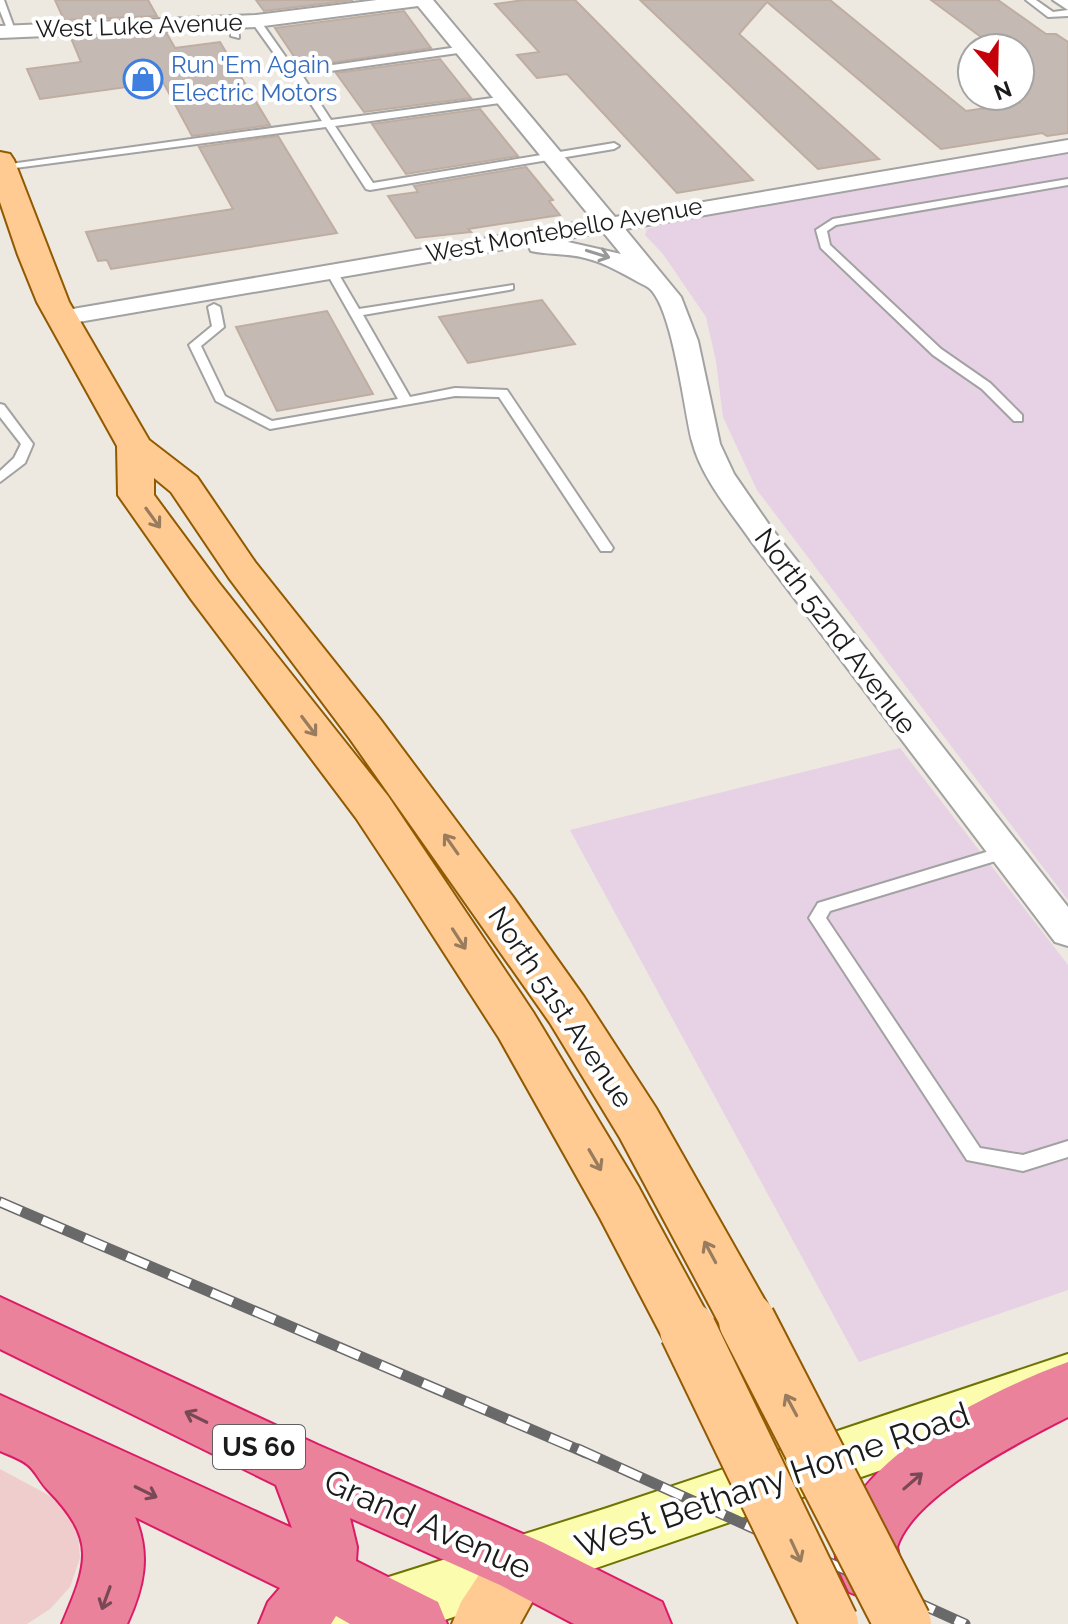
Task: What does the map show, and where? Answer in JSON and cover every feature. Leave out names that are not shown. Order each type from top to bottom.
[{"type":"highway","name":"Grand Avenue","points":[[0,1322],[297,1465],[522,1564],[581,1610],[639,1624]]},
{"type":"highway","points":[[885,1624],[866,1547],[879,1515],[913,1479],[963,1444],[1068,1388]]},
{"type":"highway","points":[[18,1430],[350,1612]]},
{"type":"highway","points":[[18,1430],[86,1486],[100,1504],[110,1528],[113,1574],[108,1600],[94,1624]]},
{"type":"highway","points":[[297,1465],[324,1526],[329,1551],[350,1612]]},
{"type":"main road","name":"North 51st Avenue","points":[[2,164],[33,255],[61,318],[135,446],[184,485],[250,582],[365,729],[497,909],[567,1010],[638,1123],[747,1321],[903,1624]]},
{"type":"main road","name":"North 51st Avenue","points":[[135,446],[136,495],[205,591],[372,807],[516,1025],[619,1202],[688,1330],[830,1624]]},
{"type":"main road","name":"West Bethany Home Road","points":[[350,1612],[607,1537],[1068,1380]]},
{"type":"main road","points":[[581,1610],[594,1556],[607,1537]]},
{"type":"main road","points":[[484,1624],[522,1564]]},
{"type":"street","name":"West Luke Avenue","points":[[7,32],[234,29],[256,21],[422,0]]},
{"type":"street","name":"North 52nd Avenue","points":[[422,0],[669,297],[685,341],[698,418],[720,474],[761,535],[1068,933]]},
{"type":"street","points":[[1062,0],[1068,4]]},
{"type":"street","name":"West Montebello Avenue","points":[[61,318],[608,222],[1068,146]]},
{"type":"street","points":[[465,247],[577,248],[635,269],[669,297]]},
{"type":"lane","points":[[0,0],[7,32]]},
{"type":"lane","points":[[1030,0],[1051,15],[1068,13]]},
{"type":"lane","points":[[256,21],[289,68],[296,73],[370,187],[614,146]]},
{"type":"lane","points":[[296,73],[465,49]]},
{"type":"lane","points":[[2,164],[507,99]]},
{"type":"lane","points":[[1018,418],[986,386],[937,352],[825,246],[821,230],[833,222],[1068,182]]},
{"type":"lane","points":[[331,270],[406,401]]},
{"type":"lane","points":[[356,313],[509,287]]},
{"type":"lane","points":[[214,307],[218,327],[195,345],[220,398],[270,425],[455,392],[503,393],[606,548]]},
{"type":"lane","points":[[0,478],[20,460],[27,444],[1,411]]},
{"type":"lane","points":[[1006,852],[824,907],[817,918],[974,1155],[1023,1163],[1068,1149]]},
{"type":"shaded area","points":[[1068,154],[1068,900],[757,490],[723,417],[716,361],[706,317],[663,254],[645,235],[647,229],[687,218]]},
{"type":"shaded area","points":[[900,748],[1068,965],[1068,1290],[859,1362],[570,830]]},
{"type":"shaded area","points":[[0,1469],[67,1505],[78,1532],[80,1558],[70,1587],[50,1609],[27,1624],[0,1624]]},
{"type":"building","points":[[55,0],[148,0],[157,16],[64,20]]},
{"type":"building","points":[[256,0],[353,0],[264,11]]},
{"type":"building","points":[[524,0],[575,0],[753,180],[677,193],[567,74],[537,78],[517,55],[539,52],[495,4]]},
{"type":"building","points":[[640,0],[830,0],[956,103],[956,112],[1036,112],[1036,32],[974,32],[931,0],[998,0],[1046,34],[1056,34],[1068,42],[1068,133],[1047,136],[1042,133],[941,149],[767,2],[739,34],[879,159],[818,169]]},
{"type":"building","points":[[404,11],[431,48],[329,63],[325,57],[297,61],[275,28]]},
{"type":"building","points":[[167,34],[175,48],[220,42],[270,125],[192,136],[163,82],[40,99],[27,69],[81,62],[71,38]]},
{"type":"building","points":[[440,59],[471,98],[364,112],[336,73]]},
{"type":"building","points":[[480,109],[518,156],[406,174],[372,124]]},
{"type":"building","points":[[278,136],[337,233],[111,269],[107,260],[98,261],[86,232],[233,209],[199,147]]},
{"type":"building","points":[[526,167],[553,200],[549,201],[560,215],[468,229],[471,232],[416,238],[388,196],[418,192],[414,186]]},
{"type":"building","points":[[542,300],[575,344],[468,363],[439,317]]},
{"type":"building","points":[[327,311],[373,394],[277,411],[236,327]]},
{"type":"railway","points":[[0,1202],[586,1453]]},
{"type":"railway","points":[[578,1449],[965,1624]]},
{"type":"place","name":"Run 'Em Again Electric Motors","points":[[143,79]]}]
